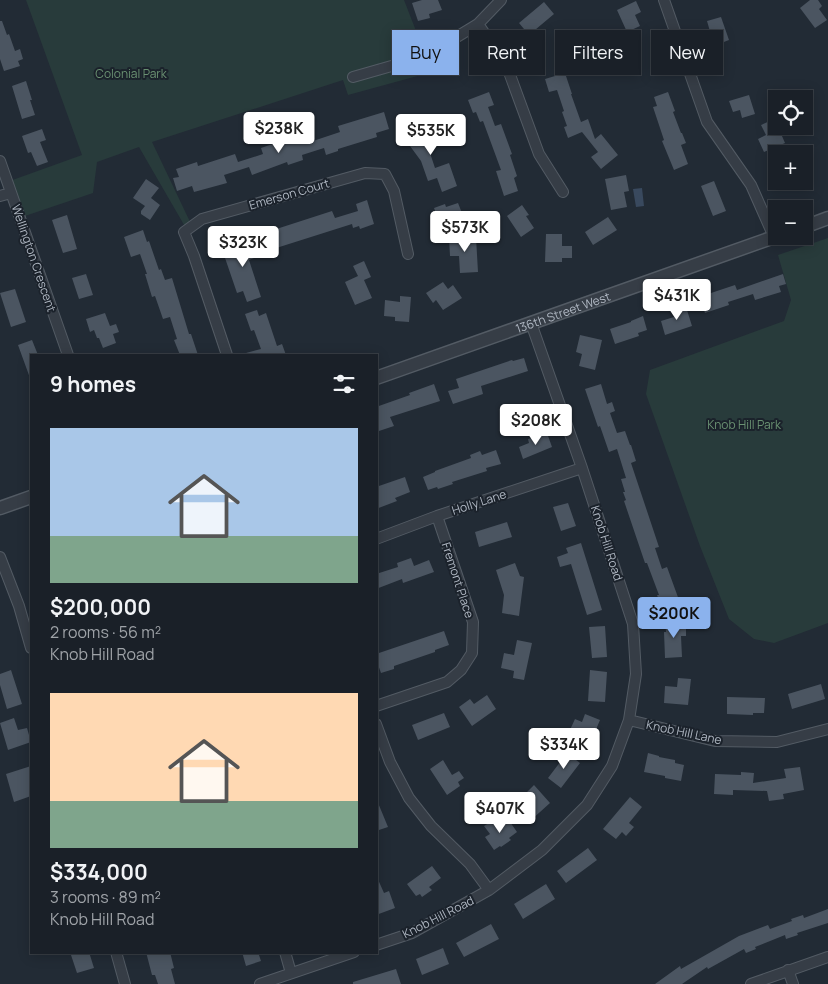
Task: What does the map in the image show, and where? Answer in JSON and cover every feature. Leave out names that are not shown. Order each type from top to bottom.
[{"type":"street","points":[[353,77],[402,63],[423,50],[455,38],[478,24],[502,0]]},
{"type":"street","points":[[664,0],[706,122],[751,185],[768,220]]},
{"type":"street","points":[[478,24],[506,64],[539,154],[563,192]]},
{"type":"street","name":"Wellington Crescent","points":[[0,161],[68,354]]},
{"type":"street","name":"Emerson Court","points":[[227,354],[194,256],[184,232],[202,219],[365,172],[385,174],[394,191],[408,254]]},
{"type":"street","points":[[0,196],[11,193]]},
{"type":"street","points":[[813,224],[828,218]]},
{"type":"street","name":"136th Street West","points":[[378,377],[768,240]]},
{"type":"street","name":"Knob Hill Road","points":[[378,944],[412,933],[489,890],[542,850],[587,805],[612,766],[629,720],[636,674],[633,624],[582,468],[531,323]]},
{"type":"street","name":"Holly Lane","points":[[378,537],[582,468]]},
{"type":"street","points":[[0,508],[30,497]]},
{"type":"street","name":"Fremont Place","points":[[378,705],[447,682],[461,670],[472,653],[473,622],[437,516]]},
{"type":"street","points":[[0,557],[20,606],[30,644]]},
{"type":"street","name":"Knob Hill Lane","points":[[629,720],[715,741],[777,742],[828,729]]},
{"type":"street","points":[[378,729],[390,762],[409,798],[431,826],[470,864],[489,890]]},
{"type":"street","points":[[117,954],[125,984]]},
{"type":"street","points":[[286,954],[291,974]]},
{"type":"street","points":[[260,984],[348,954]]},
{"type":"street","points":[[751,984],[828,957]]},
{"type":"street","points":[[788,970],[793,984]]},
{"type":"green space","name":"Colonial Park","points":[[26,0],[404,0],[416,30],[392,30],[392,75],[421,75],[348,95],[343,80],[152,142],[192,226],[187,230],[139,147],[97,162],[93,193],[19,218],[7,182],[82,155]]},
{"type":"green space","name":"Knob Hill Park","points":[[828,238],[828,623],[774,643],[754,639],[729,619],[700,546],[646,394],[650,370],[784,321],[791,300],[778,255],[807,245],[813,245],[813,243]]},
{"type":"water","points":[[642,188],[644,206],[636,207],[633,189]]},
{"type":"building","points":[[422,0],[438,0],[442,10],[429,14],[430,18],[418,21],[412,3]]},
{"type":"building","points":[[810,0],[818,0],[822,6],[819,9],[827,20],[815,28],[800,8]]},
{"type":"building","points":[[636,1],[641,12],[635,15],[640,26],[626,30],[617,10]]},
{"type":"building","points":[[544,2],[554,14],[535,30],[525,30],[519,23]]},
{"type":"building","points":[[721,17],[729,40],[723,42],[723,30],[710,30],[707,21]]},
{"type":"building","points":[[0,21],[2,21],[7,35],[9,34],[15,51],[20,49],[23,59],[18,61],[20,66],[4,71],[0,59]]},
{"type":"building","points":[[566,75],[581,122],[588,119],[595,139],[601,134],[618,155],[601,169],[591,157],[598,152],[582,132],[568,138],[564,127],[567,126],[562,112],[564,111],[557,90],[549,92],[545,79]]},
{"type":"building","points":[[26,81],[35,115],[22,119],[12,86]]},
{"type":"building","points":[[489,92],[494,105],[488,107],[495,126],[501,124],[512,154],[510,155],[517,176],[514,178],[518,191],[504,196],[496,171],[501,170],[483,121],[480,122],[476,112],[473,113],[468,100]]},
{"type":"building","points":[[668,92],[675,111],[673,112],[686,143],[681,145],[688,164],[674,170],[662,141],[664,140],[653,107],[657,106],[654,97]]},
{"type":"building","points":[[749,95],[755,114],[742,118],[740,110],[733,112],[729,101]]},
{"type":"building","points":[[384,112],[389,129],[376,133],[377,137],[338,149],[338,151],[326,155],[324,148],[302,155],[303,160],[288,165],[287,162],[252,175],[249,167],[224,175],[227,183],[194,192],[192,186],[177,191],[173,178],[179,177],[176,169],[197,162],[198,166],[235,154],[238,162],[263,154],[261,148],[284,140],[284,138],[303,132],[304,139],[312,136],[313,141],[340,132],[338,126]]},
{"type":"building","points":[[427,117],[437,130],[433,133],[437,138],[427,146],[431,152],[435,168],[449,163],[457,186],[442,192],[437,178],[428,181],[421,161],[410,146],[419,139],[411,129]]},
{"type":"building","points":[[768,122],[768,135],[782,135],[785,143],[768,145],[768,150],[764,152],[758,139],[766,135],[761,125]]},
{"type":"building","points":[[42,129],[46,140],[40,142],[48,162],[37,166],[31,152],[28,153],[22,136]]},
{"type":"building","points":[[626,175],[629,191],[624,192],[627,207],[611,210],[605,179]]},
{"type":"building","points":[[146,179],[159,188],[151,198],[160,205],[150,220],[141,214],[145,206],[133,198]]},
{"type":"building","points":[[714,181],[726,211],[713,216],[701,186]]},
{"type":"building","points":[[367,200],[374,224],[360,229],[359,226],[353,228],[352,224],[270,250],[264,233],[332,211],[335,218],[358,211],[356,204]]},
{"type":"building","points":[[458,203],[466,223],[446,230],[441,218],[438,219],[434,208],[445,204],[446,207]]},
{"type":"building","points":[[522,205],[529,215],[526,216],[534,228],[521,237],[507,216]]},
{"type":"building","points":[[67,215],[77,249],[63,253],[52,220]]},
{"type":"building","points":[[608,217],[617,230],[593,245],[585,232]]},
{"type":"building","points":[[143,230],[165,280],[172,278],[189,334],[191,334],[198,354],[180,354],[174,340],[177,339],[170,317],[163,319],[155,296],[152,297],[140,254],[131,257],[124,237]]},
{"type":"building","points":[[241,232],[243,237],[246,236],[254,258],[249,260],[261,297],[247,302],[243,291],[237,293],[224,255],[234,252],[232,247],[237,246],[233,235]]},
{"type":"building","points":[[546,234],[562,234],[562,246],[572,246],[572,258],[562,258],[562,262],[545,262]]},
{"type":"building","points":[[476,237],[478,272],[460,273],[459,256],[450,256],[449,238]]},
{"type":"building","points":[[364,261],[371,277],[364,280],[372,298],[355,305],[345,282],[358,276],[353,266]]},
{"type":"building","points":[[86,274],[93,295],[79,299],[72,278]]},
{"type":"building","points":[[783,274],[786,284],[779,286],[781,292],[755,300],[753,294],[728,302],[729,305],[705,313],[699,297],[735,285],[737,290]]},
{"type":"building","points":[[443,282],[448,289],[453,285],[462,298],[443,310],[436,300],[433,303],[426,293]]},
{"type":"building","points":[[15,289],[26,322],[11,327],[0,293]]},
{"type":"building","points":[[400,296],[411,297],[409,322],[395,321],[395,317],[384,316],[385,300],[400,302]]},
{"type":"building","points":[[684,306],[692,326],[665,335],[661,321],[674,317],[672,310]]},
{"type":"building","points":[[257,310],[259,316],[266,313],[277,346],[282,344],[286,354],[246,354],[261,349],[254,330],[251,331],[245,314]]},
{"type":"building","points":[[105,313],[110,326],[116,324],[119,332],[113,334],[116,343],[103,348],[94,330],[90,332],[86,319]]},
{"type":"building","points":[[643,316],[647,330],[638,333],[639,336],[615,344],[610,329]]},
{"type":"building","points":[[580,335],[602,340],[595,370],[579,366],[582,354],[576,352]]},
{"type":"building","points":[[32,340],[38,354],[30,354],[30,378],[18,345]]},
{"type":"building","points":[[524,358],[528,371],[481,386],[483,394],[453,404],[448,391],[459,388],[456,379],[512,360]]},
{"type":"building","points":[[434,384],[440,401],[390,417],[394,426],[378,431],[378,406],[410,395],[409,393]]},
{"type":"building","points":[[601,384],[607,404],[612,402],[615,411],[610,413],[617,433],[625,431],[631,445],[636,461],[631,463],[659,547],[655,548],[662,569],[667,567],[679,600],[661,606],[657,595],[659,595],[647,563],[645,563],[624,501],[626,500],[623,492],[625,492],[621,479],[626,478],[617,449],[609,452],[585,389]]},
{"type":"building","points":[[547,433],[552,447],[523,459],[519,447],[529,443],[528,439]]},
{"type":"building","points":[[496,450],[501,464],[486,468],[487,471],[452,482],[453,484],[428,490],[423,477],[471,458],[470,455],[480,451],[482,455]]},
{"type":"building","points":[[405,477],[410,492],[395,498],[397,501],[378,508],[378,486]]},
{"type":"building","points":[[568,503],[576,526],[561,531],[553,507]]},
{"type":"building","points":[[507,522],[512,537],[479,547],[475,532]]},
{"type":"building","points":[[581,543],[602,610],[587,615],[571,564],[560,567],[557,557],[568,553],[566,548]]},
{"type":"building","points":[[411,558],[414,566],[429,560],[434,572],[403,583],[402,579],[378,588],[378,573],[398,567],[397,563]]},
{"type":"building","points":[[515,563],[520,576],[524,577],[519,616],[502,613],[504,595],[496,570]]},
{"type":"building","points":[[680,620],[680,628],[686,627],[686,636],[681,636],[682,657],[665,658],[665,621]]},
{"type":"building","points":[[605,626],[607,657],[592,658],[589,627]]},
{"type":"building","points":[[444,631],[449,645],[435,650],[435,652],[394,666],[394,669],[381,673],[378,665],[378,653]]},
{"type":"building","points":[[517,640],[532,643],[524,680],[513,678],[514,671],[501,668],[504,653],[514,655]]},
{"type":"building","points":[[11,670],[22,704],[7,709],[0,685],[0,674]]},
{"type":"building","points":[[590,670],[607,672],[605,702],[588,701]]},
{"type":"building","points":[[678,678],[691,679],[688,705],[664,703],[665,686],[677,687]]},
{"type":"building","points":[[821,684],[825,699],[792,709],[788,694]]},
{"type":"building","points":[[487,695],[496,709],[472,726],[459,707],[470,699],[474,704]]},
{"type":"building","points":[[727,697],[765,698],[764,713],[753,713],[753,715],[727,714]]},
{"type":"building","points":[[444,713],[450,727],[418,740],[412,725]]},
{"type":"building","points":[[585,714],[600,720],[589,746],[574,740],[577,735],[569,732],[575,719],[582,722]]},
{"type":"building","points":[[14,718],[18,730],[27,728],[30,742],[8,750],[0,723]]},
{"type":"building","points":[[567,753],[580,763],[561,788],[548,778]]},
{"type":"building","points":[[648,753],[675,760],[675,763],[684,765],[681,781],[644,772]]},
{"type":"building","points":[[443,760],[452,775],[459,771],[464,778],[458,782],[460,786],[447,795],[430,769]]},
{"type":"building","points":[[30,766],[30,796],[14,802],[6,774]]},
{"type":"building","points":[[800,767],[804,790],[783,794],[784,799],[769,801],[767,791],[733,790],[733,795],[714,794],[715,774],[741,775],[741,772],[754,773],[753,783],[786,778],[784,769]]},
{"type":"building","points":[[534,785],[550,803],[530,821],[519,809],[527,801],[523,796]]},
{"type":"building","points":[[630,797],[642,807],[629,823],[634,827],[626,836],[622,832],[616,839],[603,829]]},
{"type":"building","points":[[378,803],[388,827],[378,830]]},
{"type":"building","points":[[508,819],[517,832],[509,838],[511,840],[494,850],[485,837],[490,834],[484,826],[492,821],[496,827]]},
{"type":"building","points":[[588,848],[597,860],[566,883],[557,871]]},
{"type":"building","points":[[432,866],[441,878],[429,887],[432,890],[422,897],[420,894],[416,896],[407,884]]},
{"type":"building","points":[[378,880],[384,893],[389,891],[395,908],[378,914]]},
{"type":"building","points":[[546,884],[555,899],[523,919],[514,904]]},
{"type":"building","points":[[828,909],[828,923],[797,933],[798,935],[786,939],[785,935],[755,947],[756,949],[746,953],[744,949],[708,969],[707,967],[682,984],[655,984],[680,966],[681,969],[739,936],[768,925],[770,929],[792,921],[791,919],[803,915],[804,918]]},
{"type":"building","points":[[491,924],[499,939],[464,957],[456,943]]},
{"type":"building","points":[[443,948],[449,964],[422,975],[416,959]]},
{"type":"building","points":[[71,954],[90,954],[94,968],[77,973]]},
{"type":"building","points":[[147,954],[170,954],[174,968],[171,969],[175,984],[158,984],[155,975],[152,975]]},
{"type":"building","points":[[243,954],[259,954],[261,961],[246,966]]},
{"type":"building","points":[[396,969],[401,984],[353,984],[353,982]]}]
